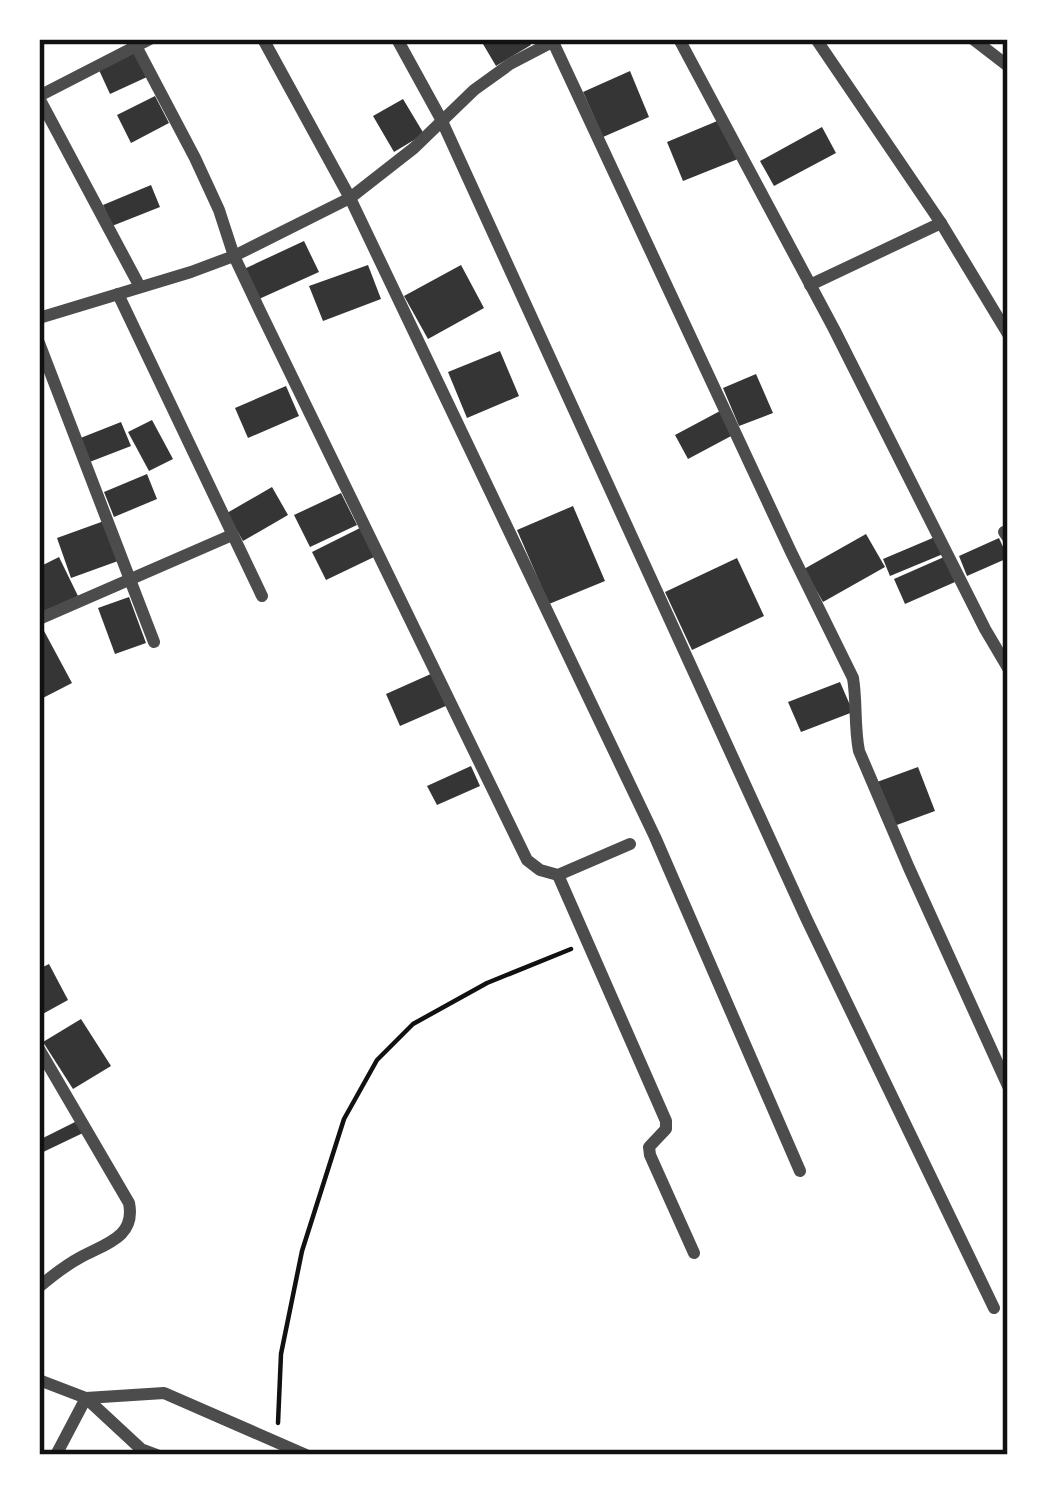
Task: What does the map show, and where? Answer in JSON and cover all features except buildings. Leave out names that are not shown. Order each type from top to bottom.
[{"type":"street","points":[[263,39],[350,199],[655,836],[800,1172]]},
{"type":"street","points":[[397,39],[441,119],[807,920],[994,1308]]},
{"type":"street","points":[[680,39],[1008,668]]},
{"type":"street","points":[[816,39],[941,223],[1008,334]]},
{"type":"street","points":[[973,39],[1008,66]]},
{"type":"street","points":[[39,318],[234,256],[350,199],[510,64],[556,41],[853,677],[860,751],[1008,1086]]},
{"type":"street","points":[[140,287],[39,97],[143,42],[219,210],[234,256],[527,860],[558,875],[630,844]]},
{"type":"street","points":[[810,285],[941,223]]},
{"type":"street","points":[[118,294],[262,596]]},
{"type":"street","points":[[39,343],[154,642]]},
{"type":"street","points":[[39,620],[232,535]]},
{"type":"street","points":[[558,875],[666,1121],[649,1147],[650,1155],[694,1252]]},
{"type":"street","points":[[39,1048],[129,1203],[131,1216],[116,1240],[78,1258],[39,1287]]},
{"type":"street","points":[[39,1380],[86,1398],[141,1449],[157,1455]]},
{"type":"street","points":[[86,1398],[164,1393],[306,1455]]},
{"type":"street","points":[[56,1455],[86,1398]]},
{"type":"path","points":[[277,1443],[281,1354],[302,1251],[344,1119],[377,1060],[413,1024],[487,983],[587,943]]}]
